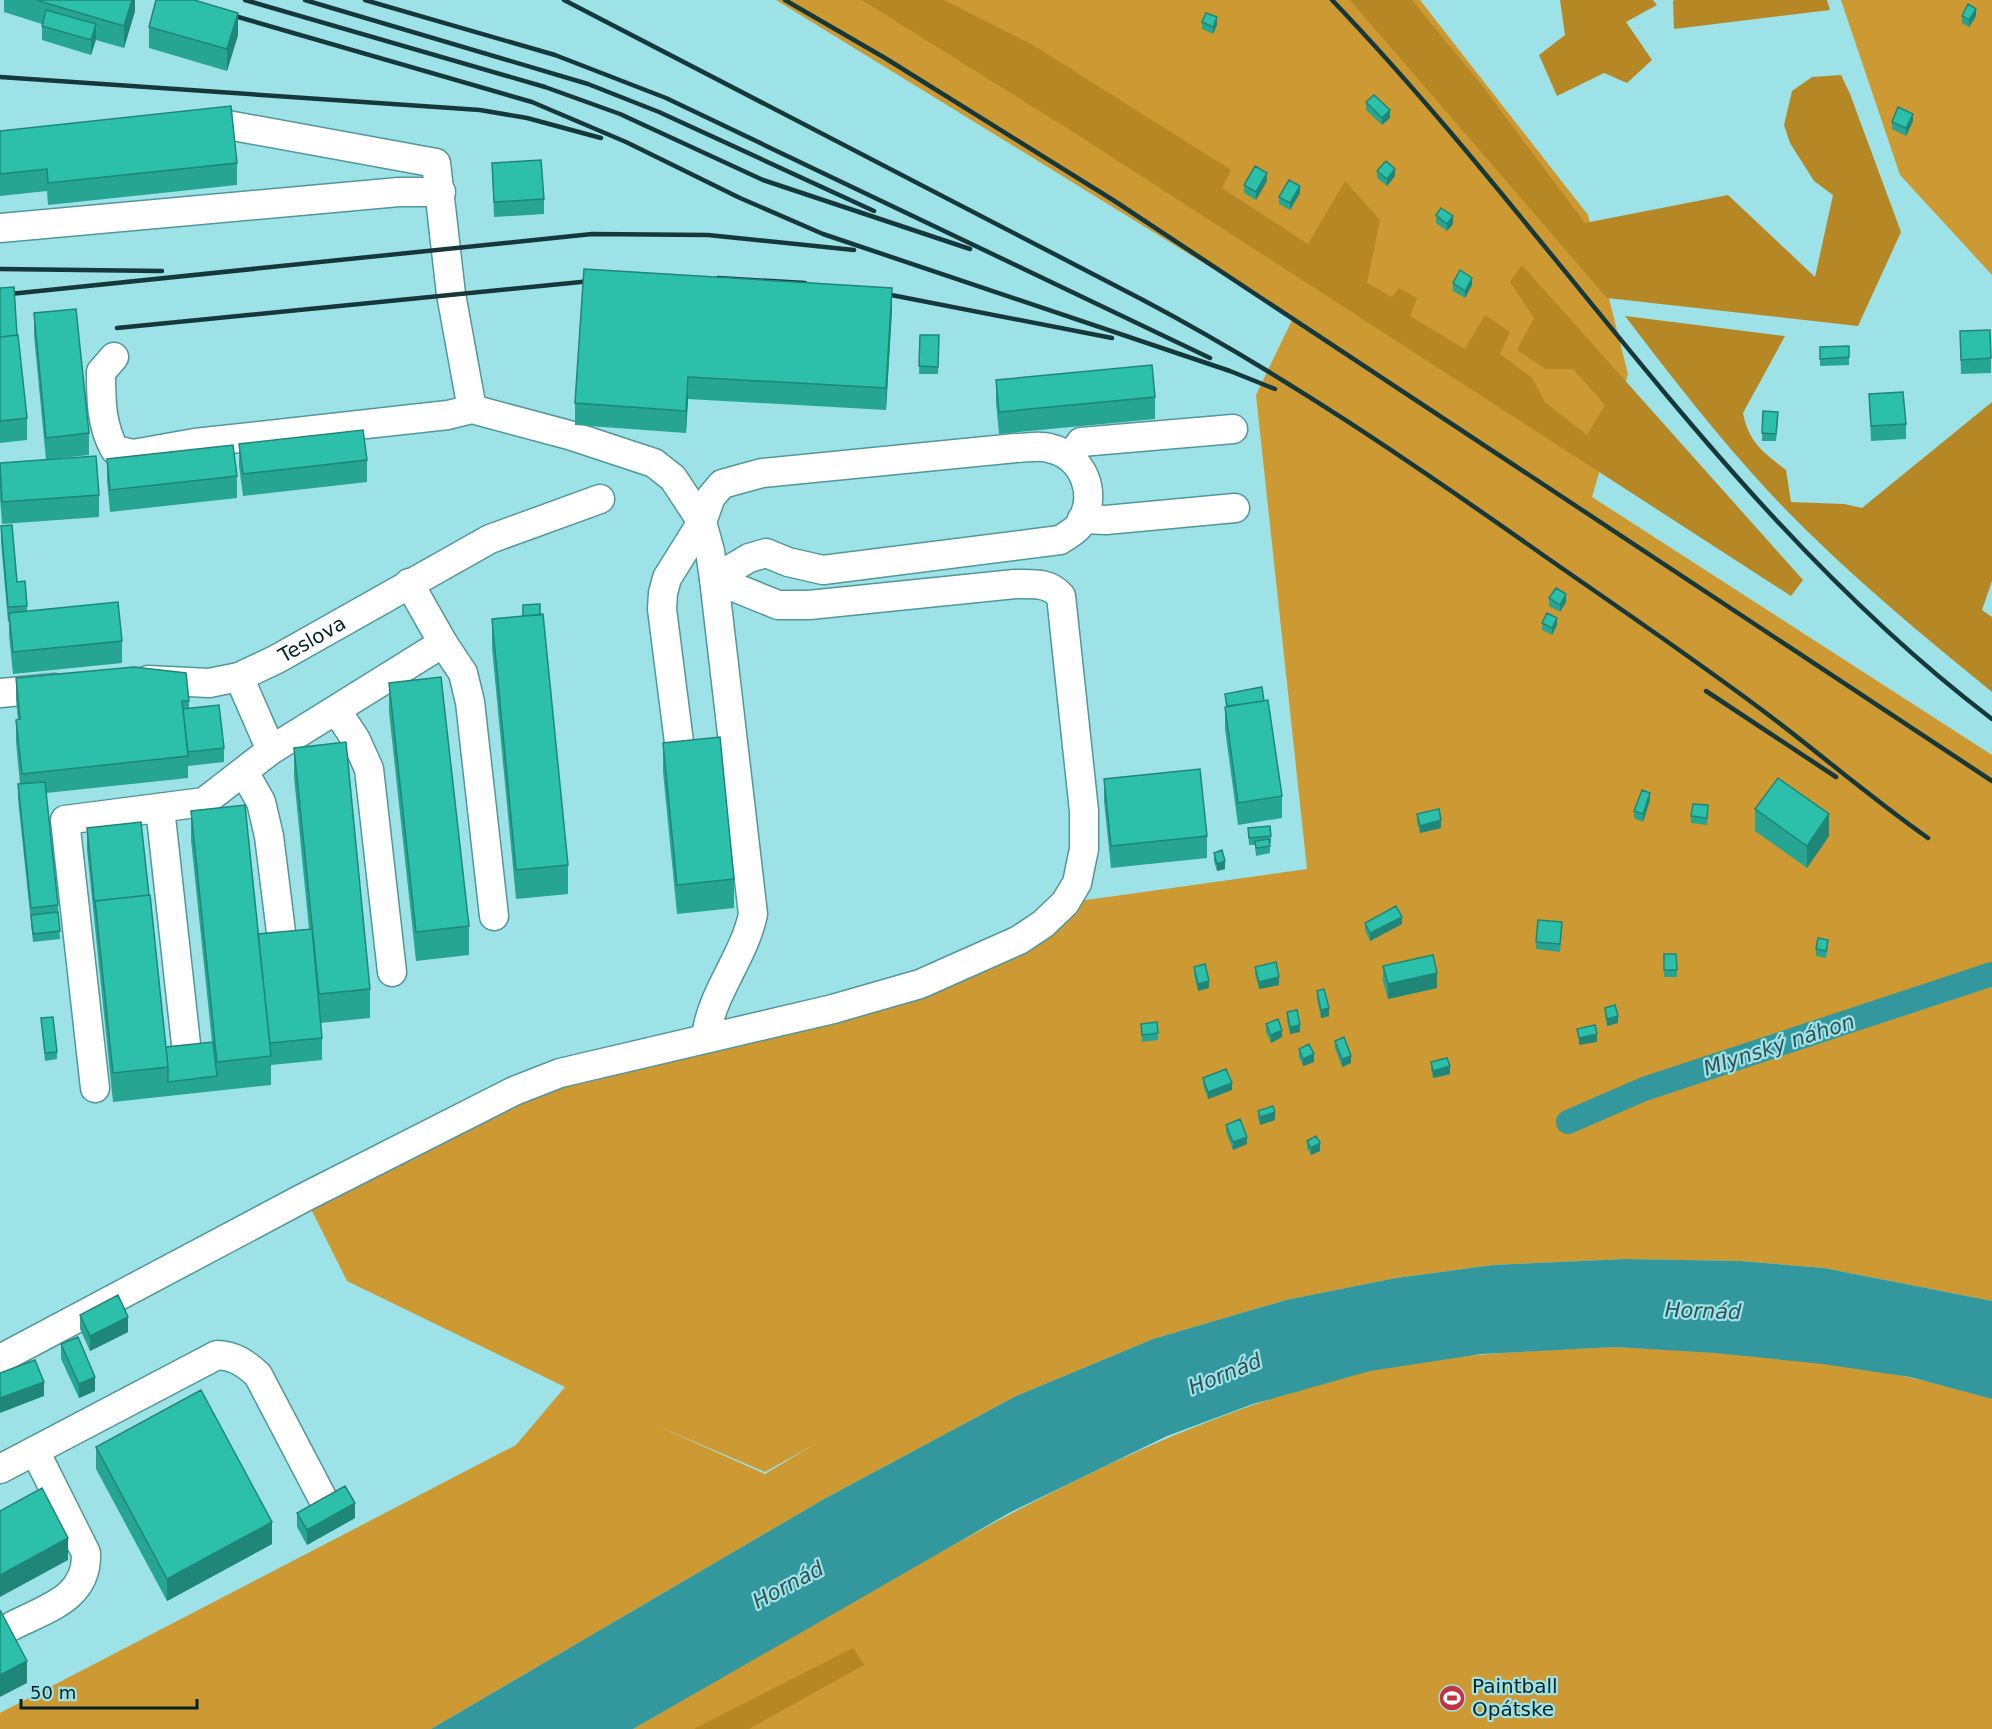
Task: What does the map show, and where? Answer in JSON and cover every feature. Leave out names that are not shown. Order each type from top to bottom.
[{"type":"lane","points":[[174,128],[222,124],[436,163],[451,294],[472,409]]},
{"type":"lane","points":[[0,228],[399,192],[441,192]]},
{"type":"lane","points":[[114,357],[101,372],[102,406],[108,438],[115,450],[133,454],[195,443],[448,415],[472,409],[569,435],[654,464],[673,478],[702,522],[710,551],[753,914],[749,932],[708,1017],[706,1037]]},
{"type":"lane","points":[[1070,457],[1081,442],[1233,429]]},
{"type":"lane","points":[[681,758],[662,609],[663,593],[668,578],[702,522],[711,497],[723,483],[762,473],[1016,448],[1048,448],[1070,457],[1083,472],[1089,493],[1087,510],[1077,528],[1060,540],[823,570],[788,562],[766,553],[749,558],[714,579]]},
{"type":"lane","name":"Teslova","points":[[122,681],[209,683],[239,677],[277,659],[490,539],[600,499]]},
{"type":"lane","points":[[1082,519],[1106,520],[1236,508]]},
{"type":"lane","points":[[0,1359],[305,1197],[514,1091],[560,1073],[833,1009],[920,984],[1019,940],[1042,924],[1065,903],[1077,883],[1084,849],[1084,811],[1061,596],[1054,588],[1041,584],[1015,584],[809,605],[778,605],[714,579]]},
{"type":"lane","points":[[409,583],[463,673],[470,702],[494,915]]},
{"type":"lane","points":[[95,1088],[65,820],[204,802],[271,750],[443,643]]},
{"type":"lane","points":[[239,677],[271,750]]},
{"type":"lane","points":[[0,693],[78,685]]},
{"type":"lane","points":[[337,711],[356,740],[369,769],[392,972]]},
{"type":"lane","points":[[244,772],[261,802],[269,836],[281,932]]},
{"type":"lane","points":[[160,808],[186,1044]]},
{"type":"lane","points":[[0,1469],[217,1355],[228,1355],[242,1360],[258,1375],[324,1501]]},
{"type":"lane","points":[[12,1626],[69,1596],[79,1586],[87,1568],[86,1552],[34,1450]]},
{"type":"shaded area","points":[[776,0],[1420,0],[1588,215],[1628,374],[1592,497],[1992,755],[1992,1301],[1824,1268],[1740,1261],[1626,1259],[1493,1265],[1396,1278],[1286,1300],[1153,1339],[1016,1396],[824,1499],[431,1729],[0,1729],[0,1713],[516,1445],[565,1387],[347,1281],[305,1197],[514,1091],[920,984],[1065,903],[1307,869],[1256,395],[1293,318]],"holes":[[[655,1425],[765,1472],[815,1444],[765,1474]]]},
{"type":"shaded area","points":[[862,0],[944,0],[1033,45],[1231,170],[1222,188],[1308,244],[1345,181],[1380,220],[1367,283],[1392,297],[1399,288],[1417,298],[1410,316],[1465,349],[1485,315],[1510,332],[1500,354],[1532,378],[1545,402],[1587,435],[1605,405],[1573,369],[1546,369],[1517,350],[1534,318],[1510,282],[1522,265],[1803,580],[1791,596],[1067,128]]},
{"type":"shaded area","points":[[1350,0],[1412,0],[1484,88],[1585,223],[1728,195],[1815,277],[1833,195],[1814,181],[1790,143],[1784,125],[1792,91],[1812,77],[1841,75],[1901,232],[1858,326],[1607,298]]},
{"type":"shaded area","points":[[1560,0],[1653,0],[1657,5],[1626,22],[1652,60],[1627,83],[1604,73],[1557,96],[1539,55],[1565,35]]},
{"type":"shaded area","points":[[1675,0],[1827,0],[1830,10],[1674,29],[1673,1]]},
{"type":"shaded area","points":[[1841,0],[1992,0],[1992,275],[1900,175]]},
{"type":"shaded area","points":[[1625,316],[1785,336],[1743,413],[1749,432],[1758,446],[1786,470],[1791,502],[1844,504],[1862,508],[1992,402],[1992,581],[1982,610],[1992,617],[1992,692],[1877,596],[1795,519],[1713,428]]},
{"type":"shaded area","points":[[1615,1347],[1764,1356],[1840,1365],[1912,1378],[1992,1399],[1992,1729],[633,1729],[877,1588],[1022,1508],[1191,1428],[1308,1387],[1399,1365],[1492,1354]]},
{"type":"shaded area","points":[[853,1648],[864,1665],[749,1729],[694,1729]]},
{"type":"water","name":"Hornád","points":[[1626,1259],[1740,1261],[1824,1268],[1992,1301],[1992,1399],[1910,1377],[1823,1364],[1715,1353],[1615,1347],[1481,1354],[1370,1371],[1253,1404],[1167,1436],[1009,1513],[633,1729],[431,1729],[824,1499],[1016,1396],[1153,1339],[1286,1300],[1396,1278],[1493,1265]]},
{"type":"building","points":[[36,0],[132,0],[124,26]]},
{"type":"building","points":[[156,0],[194,0],[238,13],[227,49],[149,27]]},
{"type":"building","points":[[1968,4],[1976,9],[1969,20],[1962,16]]},
{"type":"building","points":[[46,10],[96,24],[91,40],[42,26]]},
{"type":"building","points":[[1206,13],[1217,17],[1213,27],[1202,22]]},
{"type":"building","points":[[1374,95],[1390,110],[1382,118],[1366,102]]},
{"type":"building","points":[[231,106],[237,163],[48,183],[47,169],[0,174],[0,131]]},
{"type":"building","points":[[1898,107],[1913,114],[1906,128],[1892,122]]},
{"type":"building","points":[[541,160],[544,199],[494,202],[492,163]]},
{"type":"building","points":[[1386,161],[1395,169],[1387,179],[1377,171]]},
{"type":"building","points":[[1255,166],[1267,173],[1256,192],[1244,185]]},
{"type":"building","points":[[1289,180],[1300,186],[1290,203],[1279,197]]},
{"type":"building","points":[[1441,208],[1453,216],[1447,224],[1436,215]]},
{"type":"building","points":[[584,269],[892,288],[886,388],[688,377],[686,411],[575,403]]},
{"type":"building","points":[[1460,270],[1472,278],[1465,291],[1453,283]]},
{"type":"building","points":[[14,287],[17,335],[0,337],[0,288]]},
{"type":"building","points":[[76,309],[89,433],[46,438],[34,313]]},
{"type":"building","points":[[1990,330],[1991,358],[1961,360],[1960,331]]},
{"type":"building","points":[[18,335],[27,418],[0,421],[0,337]]},
{"type":"building","points":[[920,335],[939,335],[938,367],[919,366]]},
{"type":"building","points":[[1849,346],[1849,357],[1820,359],[1820,347]]},
{"type":"building","points":[[1152,365],[1155,397],[999,412],[996,380]]},
{"type":"building","points":[[1903,392],[1906,424],[1871,426],[1869,394]]},
{"type":"building","points":[[1763,411],[1778,412],[1776,434],[1762,433]]},
{"type":"building","points":[[363,430],[367,460],[243,474],[239,444]]},
{"type":"building","points":[[233,445],[237,476],[110,490],[107,459]]},
{"type":"building","points":[[96,456],[99,495],[2,502],[0,463]]},
{"type":"building","points":[[12,525],[17,582],[25,581],[27,606],[8,607],[1,526]]},
{"type":"building","points":[[1556,588],[1566,594],[1560,605],[1549,598]]},
{"type":"building","points":[[118,602],[122,641],[13,652],[9,613]]},
{"type":"building","points":[[540,604],[540,615],[523,616],[523,605]]},
{"type":"building","points":[[1547,613],[1557,618],[1552,628],[1542,623]]},
{"type":"building","points":[[543,614],[568,865],[516,870],[492,619]]},
{"type":"building","points":[[134,667],[186,673],[189,701],[182,701],[188,756],[22,774],[16,720],[20,719],[16,678]]},
{"type":"building","points":[[441,677],[469,926],[416,932],[389,683]]},
{"type":"building","points":[[1262,687],[1264,701],[1227,706],[1225,694]]},
{"type":"building","points":[[1268,700],[1282,796],[1238,803],[1225,707]]},
{"type":"building","points":[[219,705],[224,748],[188,752],[183,709]]},
{"type":"building","points":[[720,737],[734,879],[677,885],[663,743]]},
{"type":"building","points":[[346,742],[370,989],[319,994],[294,748]]},
{"type":"building","points":[[1200,769],[1207,836],[1111,846],[1104,779]]},
{"type":"building","points":[[1778,778],[1829,814],[1807,846],[1755,809]]},
{"type":"building","points":[[45,782],[58,905],[31,908],[18,784]]},
{"type":"building","points":[[1642,790],[1650,793],[1643,814],[1634,811]]},
{"type":"building","points":[[1693,804],[1708,805],[1707,818],[1691,816]]},
{"type":"building","points":[[245,805],[271,1056],[217,1062],[191,811]]},
{"type":"building","points":[[1439,809],[1441,820],[1420,826],[1417,814]]},
{"type":"building","points":[[141,822],[149,895],[95,901],[95,908],[87,828]]},
{"type":"building","points":[[1270,826],[1271,836],[1249,838],[1248,828]]},
{"type":"building","points":[[1269,839],[1270,846],[1256,848],[1255,841]]},
{"type":"building","points":[[1222,850],[1225,861],[1217,864],[1214,853]]},
{"type":"building","points":[[150,895],[168,1067],[113,1073],[95,901]]},
{"type":"building","points":[[1396,906],[1402,917],[1370,933],[1365,923]]},
{"type":"building","points":[[58,912],[60,931],[33,934],[31,915]]},
{"type":"building","points":[[1538,920],[1562,922],[1560,944],[1536,942]]},
{"type":"building","points":[[312,929],[322,1038],[270,1043],[258,934]]},
{"type":"building","points":[[1818,938],[1828,940],[1826,951],[1816,949]]},
{"type":"building","points":[[1664,954],[1676,954],[1677,970],[1664,970]]},
{"type":"building","points":[[1433,955],[1437,973],[1388,984],[1383,966]]},
{"type":"building","points":[[1276,962],[1279,977],[1259,982],[1255,967]]},
{"type":"building","points":[[1205,964],[1209,981],[1198,984],[1194,967]]},
{"type":"building","points":[[1324,989],[1329,1008],[1321,1010],[1317,991]]},
{"type":"building","points":[[1615,1005],[1618,1016],[1607,1019],[1605,1008]]},
{"type":"building","points":[[1297,1010],[1300,1025],[1290,1027],[1287,1012]]},
{"type":"building","points":[[53,1017],[57,1052],[45,1053],[41,1018]]},
{"type":"building","points":[[1278,1019],[1282,1030],[1271,1035],[1266,1024]]},
{"type":"building","points":[[1157,1022],[1158,1033],[1142,1035],[1141,1024]]},
{"type":"building","points":[[1595,1025],[1597,1034],[1579,1038],[1577,1029]]},
{"type":"building","points":[[1344,1037],[1351,1056],[1342,1059],[1335,1041]]},
{"type":"building","points":[[213,1042],[217,1076],[168,1082],[166,1047]]},
{"type":"building","points":[[1309,1044],[1314,1054],[1303,1059],[1299,1049]]},
{"type":"building","points":[[1447,1058],[1450,1066],[1433,1071],[1431,1062]]},
{"type":"building","points":[[1226,1069],[1232,1083],[1208,1092],[1203,1078]]},
{"type":"building","points":[[1273,1106],[1275,1112],[1260,1117],[1258,1111]]},
{"type":"building","points":[[1240,1119],[1247,1137],[1233,1142],[1226,1125]]},
{"type":"building","points":[[1316,1136],[1320,1143],[1311,1148],[1307,1141]]},
{"type":"building","points":[[118,1295],[128,1317],[90,1336],[80,1315]]},
{"type":"building","points":[[78,1337],[95,1377],[79,1384],[61,1344]]},
{"type":"building","points":[[35,1360],[44,1382],[0,1398],[0,1373]]},
{"type":"building","points":[[201,1390],[272,1522],[167,1579],[96,1447]]},
{"type":"building","points":[[345,1486],[355,1503],[307,1530],[297,1513]]},
{"type":"building","points":[[42,1488],[68,1538],[0,1575],[0,1511]]},
{"type":"building","points":[[0,1610],[27,1661],[0,1675]]},
{"type":"waterway","name":"Mlynský náhon","points":[[1568,1122],[1644,1089],[1992,974]]},
{"type":"railway","points":[[245,0],[545,87],[620,114],[763,180],[970,249]]},
{"type":"railway","points":[[305,0],[588,84],[659,112],[874,211]]},
{"type":"railway","points":[[365,0],[555,55],[666,98],[1210,358]]},
{"type":"railway","points":[[564,0],[1143,300],[1297,389],[1446,487],[1680,651],[1762,710],[1928,838]]},
{"type":"railway","points":[[785,0],[885,58],[1113,200],[1992,781]]},
{"type":"railway","points":[[1332,0],[1414,90],[1727,466],[1810,556],[1898,641],[1992,719]]},
{"type":"railway","points":[[221,12],[532,102],[626,142],[740,198],[823,234],[1230,371],[1275,389]]},
{"type":"railway","points":[[0,77],[480,110],[527,118],[601,138]]},
{"type":"railway","points":[[0,295],[592,234],[708,235],[854,250]]},
{"type":"railway","points":[[0,269],[162,271]]},
{"type":"railway","points":[[718,278],[805,283]]},
{"type":"railway","points":[[117,328],[601,280]]},
{"type":"railway","points":[[876,292],[1112,338]]},
{"type":"railway","points":[[1706,691],[1836,777]]},
{"type":"place","name":"Paintball Opátske","points":[[1452,1698]]}]
